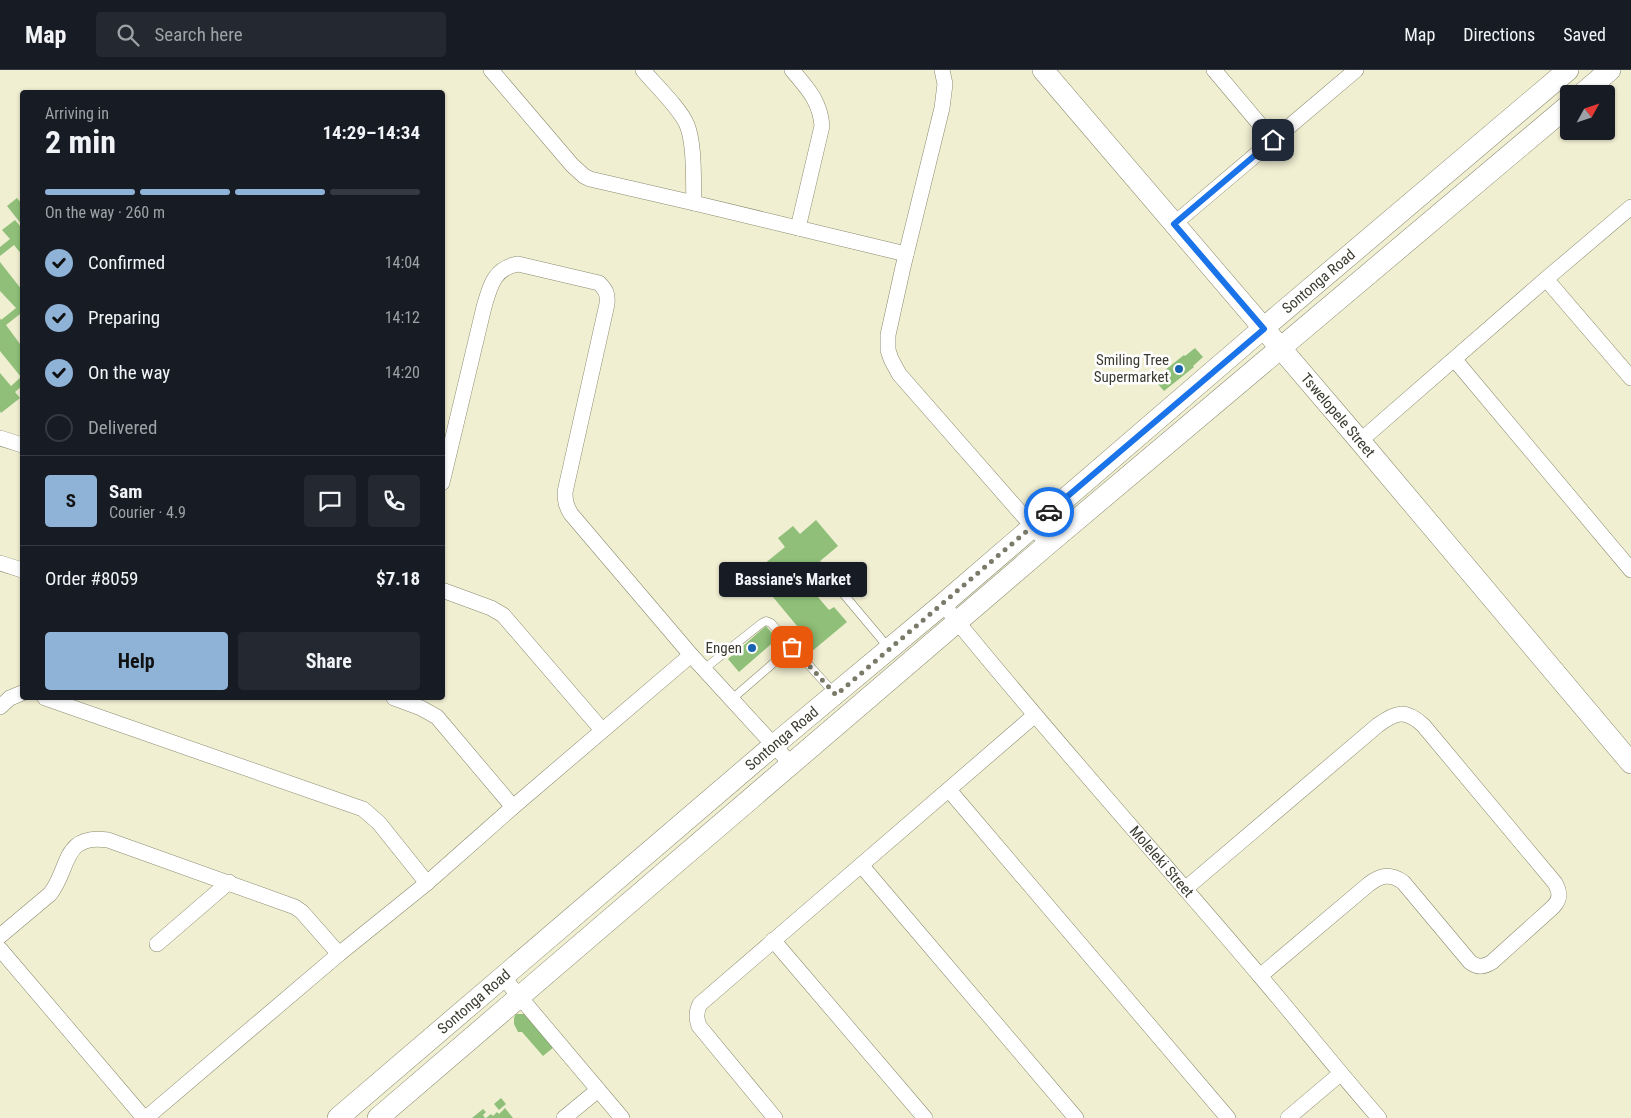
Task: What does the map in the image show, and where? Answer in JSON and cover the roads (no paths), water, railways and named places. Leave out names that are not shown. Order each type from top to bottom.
[{"type":"main road","name":"Tswelopele Street","points":[[1043,70],[1360,441],[1631,763]]},
{"type":"main road","name":"Sontonga Road","points":[[338,1118],[1568,70]]},
{"type":"main road","points":[[1592,85],[1610,70]]},
{"type":"main road","name":"Sontonga Road","points":[[378,1118],[957,621],[1560,113]]},
{"type":"street","points":[[491,70],[572,165],[584,176],[598,181],[906,254]]},
{"type":"street","points":[[643,70],[687,125],[691,140],[694,203]]},
{"type":"street","points":[[792,70],[814,97],[820,111],[822,126],[798,228]]},
{"type":"street","points":[[942,70],[945,84],[942,108],[906,254],[887,343],[891,359],[899,374],[1048,544]]},
{"type":"street","points":[[1214,70],[1273,140]]},
{"type":"street","points":[[1174,224],[1356,70]]},
{"type":"street","points":[[1360,441],[1631,207]]},
{"type":"street","points":[[445,470],[484,307],[496,276],[510,265],[518,264],[599,284],[606,289],[608,296],[607,304],[565,500],[571,514],[691,655],[791,764]]},
{"type":"street","points":[[1546,279],[1631,378]]},
{"type":"street","points":[[1455,360],[1631,570]]},
{"type":"street","points":[[0,438],[20,445]]},
{"type":"street","points":[[0,562],[20,569]]},
{"type":"street","points":[[445,591],[491,608],[503,615],[602,730]]},
{"type":"street","name":"Moleleki Street","points":[[943,604],[1379,1118]]},
{"type":"street","points":[[0,948],[145,1118],[339,954],[427,883],[691,655]]},
{"type":"street","points":[[0,708],[10,698],[20,694]]},
{"type":"street","points":[[51,700],[363,809],[379,823],[427,883]]},
{"type":"street","points":[[399,700],[438,717],[513,807]]},
{"type":"street","points":[[1185,889],[1378,725],[1392,716],[1407,714],[1423,725],[1555,884],[1559,892],[1558,900],[1553,907],[1492,962],[1481,967],[1470,962],[1402,882],[1397,878],[1384,876],[1377,878],[1369,884],[1260,976]]},
{"type":"street","points":[[775,1118],[699,1026],[696,1018],[700,1004],[1036,715]]},
{"type":"street","points":[[949,790],[1228,1118]]},
{"type":"street","points":[[0,936],[50,894],[72,851],[88,840],[98,838],[229,882],[299,909],[339,954]]},
{"type":"street","points":[[861,865],[1076,1118]]},
{"type":"street","points":[[157,944],[229,882]]},
{"type":"street","points":[[773,940],[925,1118]]},
{"type":"street","points":[[503,977],[622,1118]]},
{"type":"street","points":[[1288,1118],[1340,1074]]},
{"type":"street","points":[[564,1118],[598,1090]]},
{"type":"lane","points":[[820,566],[890,649]]},
{"type":"lane","points":[[704,669],[765,621],[770,623],[836,695]]},
{"type":"lane","points":[[732,699],[792,647]]},
{"type":"place","name":"Smiling Tree Supermarket","points":[[1179,369]]},
{"type":"place","name":"Bassiane's Market","points":[[792,647]]},
{"type":"place","name":"Engen","points":[[752,648]]}]
